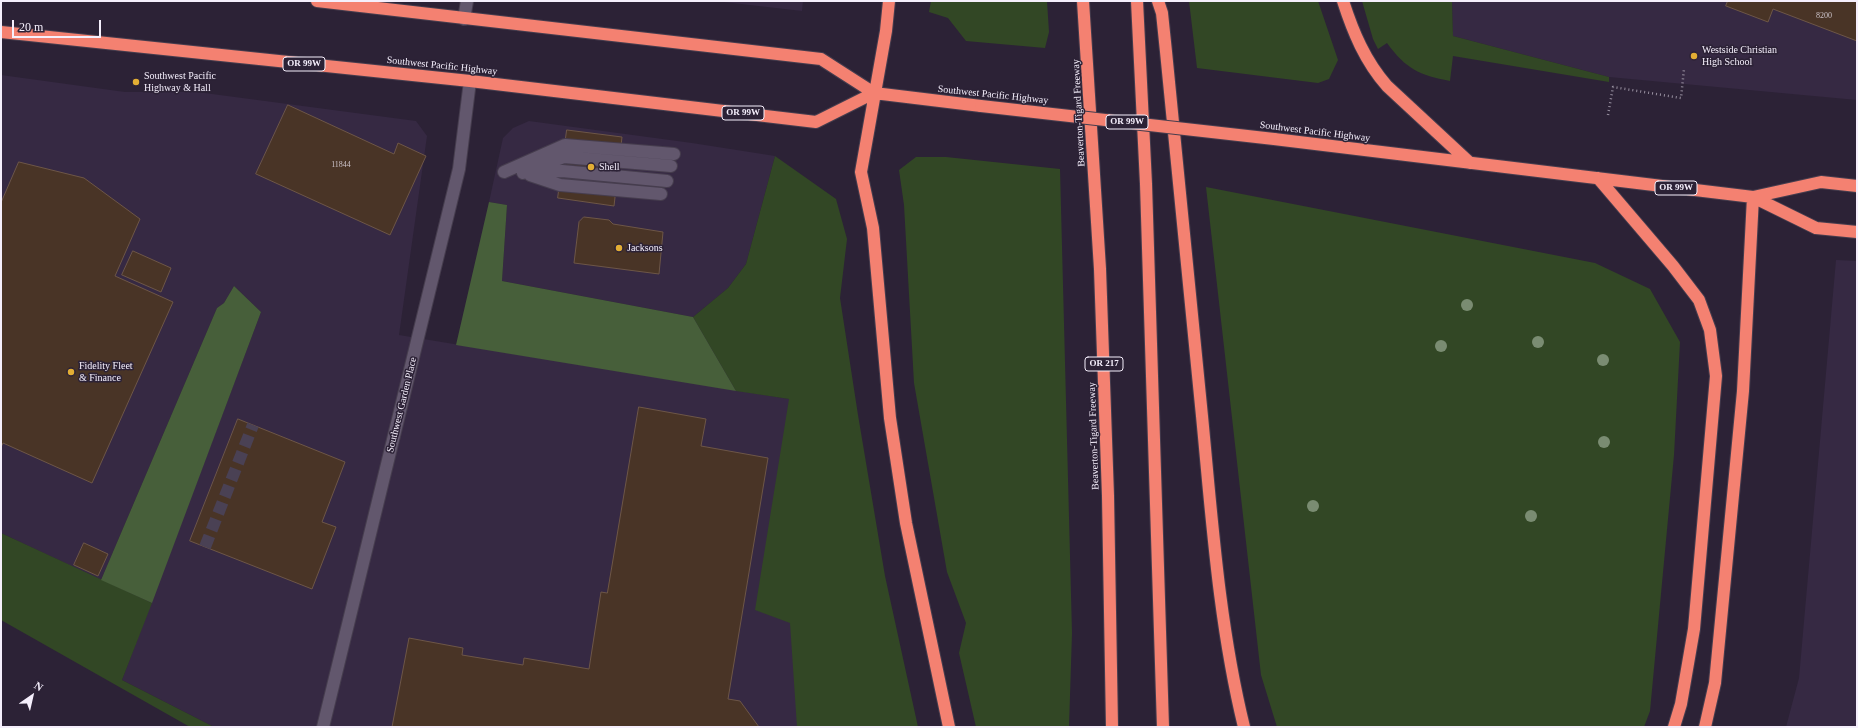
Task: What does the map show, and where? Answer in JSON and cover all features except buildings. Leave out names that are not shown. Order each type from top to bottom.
[{"type":"highway","name":"Southwest Pacific Highway","points":[[317,1],[821,60],[874,94],[1274,139],[1753,198],[1816,228],[1857,232]]},
{"type":"highway","points":[[889,1],[886,31],[861,172],[873,228],[890,418],[906,523],[948,727]]},
{"type":"highway","name":"Beaverton-Tigard Freeway","points":[[1083,1],[1100,269],[1108,496],[1112,727]]},
{"type":"highway","points":[[1137,1],[1148,248],[1163,727]]},
{"type":"highway","points":[[1158,1],[1162,13],[1180,182],[1213,525],[1226,640],[1244,727]]},
{"type":"highway","points":[[1343,1],[1352,29],[1375,72],[1387,86],[1470,163]]},
{"type":"highway","name":"Southwest Pacific Highway","points":[[1,32],[470,81],[816,122],[874,94]]},
{"type":"highway","points":[[1598,178],[1673,266],[1699,300],[1710,330],[1716,376],[1694,629],[1681,704],[1674,727]]},
{"type":"highway","name":"Southwest Pacific Highway","points":[[1753,198],[1821,182],[1857,186]]},
{"type":"highway","points":[[1705,727],[1715,676],[1741,422],[1753,198]]},
{"type":"street","points":[[464,19],[466,1]]},
{"type":"street","name":"Southwest Garden Place","points":[[323,727],[459,169],[470,81]]},
{"type":"street","points":[[504,172],[565,145],[674,154]]},
{"type":"street","points":[[523,173],[564,157],[671,166]]},
{"type":"street","points":[[523,173],[562,171],[667,180]]},
{"type":"street","points":[[523,173],[560,185],[661,194]]},
{"type":"path","points":[[1608,115],[1613,87],[1681,98],[1684,68]]},
{"type":"shaded area","points":[[715,1],[803,1],[802,11]]},
{"type":"shaded area","name":"Westside Christian High School","points":[[1452,1],[1857,1],[1857,100],[1609,77],[1453,36]]},
{"type":"shaded area","points":[[1,75],[125,92],[197,92],[416,121],[427,136],[399,335],[789,399],[855,727],[214,727],[122,680],[261,312],[234,286],[224,303],[217,308],[101,580],[1,533]]},
{"type":"shaded area","points":[[529,121],[775,156],[746,264],[728,288],[693,317],[502,281],[507,205],[489,202],[503,138],[513,128]]},
{"type":"shaded area","points":[[1836,260],[1857,261],[1857,727],[1786,727],[1799,678]]},
{"type":"green space","points":[[931,1],[1047,1],[1049,32],[1045,48],[966,41],[948,18],[929,12]]},
{"type":"green space","points":[[1189,1],[1318,1],[1338,60],[1329,79],[1318,83],[1197,68]]},
{"type":"green space","points":[[1362,1],[1452,1],[1453,36],[1609,77],[1609,82],[1453,56],[1450,81],[1430,76],[1414,70],[1407,65],[1387,43],[1378,49],[1373,39]]},
{"type":"green space","points":[[775,156],[836,199],[847,239],[840,298],[885,576],[918,727],[797,727],[790,623],[755,610],[789,399],[736,391],[693,317],[728,288],[746,264]]},
{"type":"green space","points":[[916,157],[946,157],[1060,169],[1072,633],[1069,727],[976,727],[959,653],[966,623],[947,572],[914,383],[904,205],[899,170]]},
{"type":"green space","points":[[1206,187],[1595,263],[1650,289],[1680,342],[1674,455],[1650,711],[1644,727],[1277,727],[1261,675]]},
{"type":"green space","points":[[489,202],[507,205],[502,281],[693,317],[736,391],[456,345]]},
{"type":"green space","points":[[234,286],[261,312],[152,603],[101,580],[217,308],[224,303]]},
{"type":"green space","points":[[1,533],[152,603],[122,680],[214,727],[190,727],[1,620]]},
{"type":"tunnel","points":[[205,547],[253,425]]},
{"type":"place","name":"Westside Christian High School","points":[[1694,56]]},
{"type":"place","name":"Southwest Pacific Highway & Hall","points":[[136,82]]},
{"type":"place","name":"Shell","points":[[591,167]]},
{"type":"place","name":"Jacksons","points":[[619,248]]},
{"type":"place","name":"Fidelity Fleet & Finance","points":[[71,372]]}]
